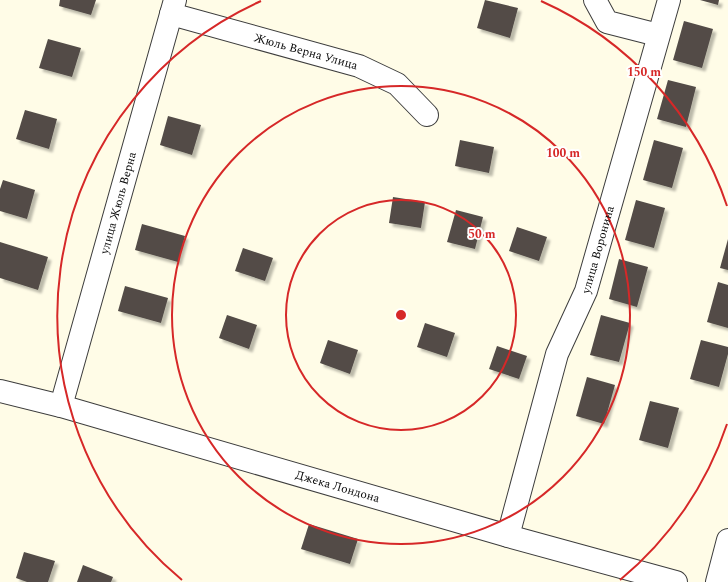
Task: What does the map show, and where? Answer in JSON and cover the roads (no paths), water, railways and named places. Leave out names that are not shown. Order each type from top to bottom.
[{"type":"street","points":[[595,0],[607,22],[658,35]]},
{"type":"street","name":"улица Воронина","points":[[508,536],[557,354],[586,291],[669,0]]},
{"type":"street","name":"Жюль Верна Улица","points":[[173,7],[359,66],[397,84],[428,114]]},
{"type":"street","name":"улица Жюль Верна","points":[[61,406],[173,7]]},
{"type":"street","name":"Джека Лондона","points":[[0,391],[61,406],[508,536],[676,582]]},
{"type":"street","points":[[717,582],[728,540]]}]
